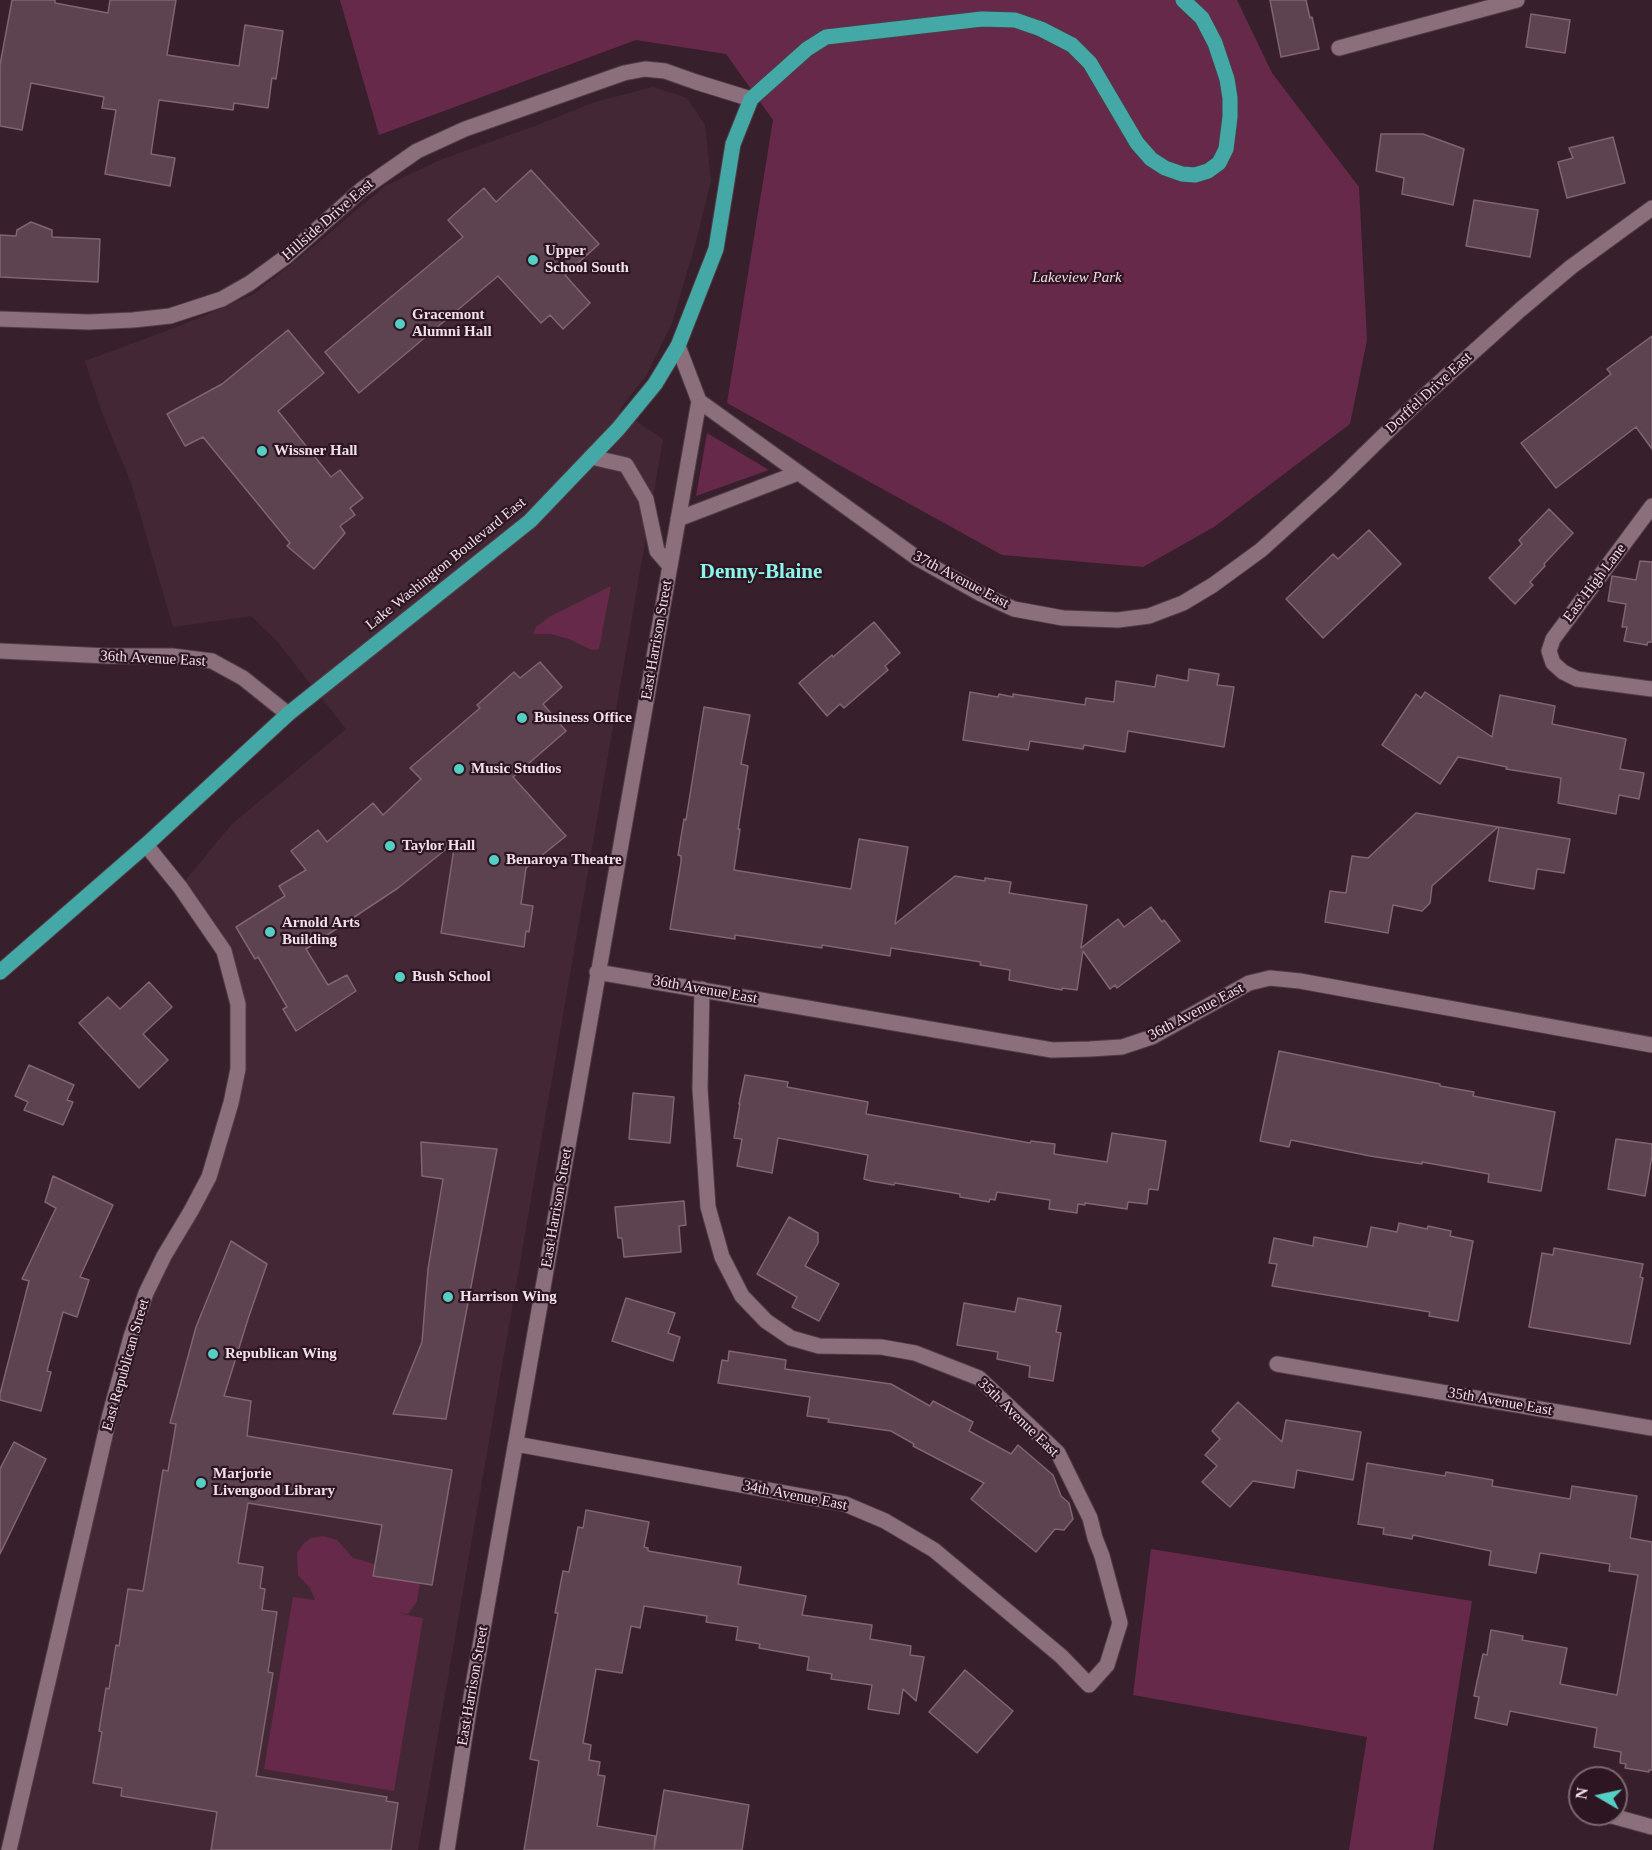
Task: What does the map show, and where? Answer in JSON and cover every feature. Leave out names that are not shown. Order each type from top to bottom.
[{"type":"main road","name":"Lake Washington Boulevard East","points":[[0,972],[146,845],[288,714],[530,521],[618,429],[655,384],[678,346],[716,249],[733,144],[751,99],[807,50],[826,37],[982,19],[1015,20],[1041,29],[1072,45],[1090,63],[1137,143],[1151,159],[1165,168],[1182,174],[1196,175],[1208,171],[1219,163],[1226,149],[1230,98],[1227,79],[1215,43],[1202,18],[1183,0]]},
{"type":"street","points":[[1339,48],[1517,0]]},
{"type":"street","name":"Hillside Drive East","points":[[0,319],[89,322],[133,320],[170,316],[222,298],[250,283],[287,256],[368,184],[417,151],[465,129],[624,73],[645,69],[665,71],[751,99]]},
{"type":"street","name":"Dorffel Drive East","points":[[1213,585],[1261,550],[1334,484],[1420,400],[1520,310],[1571,267],[1652,208]]},
{"type":"street","points":[[678,346],[699,401]]},
{"type":"street","name":"37th Avenue East","points":[[699,401],[917,558],[981,594],[1014,609],[1063,618],[1118,620],[1149,616],[1174,607],[1213,585]]},
{"type":"street","name":"East Harrison Street","points":[[447,1850],[471,1698],[597,972],[699,401]]},
{"type":"street","name":"East Harrison Street","points":[[591,457],[626,465],[646,499],[657,551],[670,566]]},
{"type":"street","points":[[678,519],[798,473]]},
{"type":"street","name":"East High Lane","points":[[1652,506],[1553,639],[1549,651],[1552,663],[1577,679],[1652,689]]},
{"type":"street","name":"36th Avenue East","points":[[0,651],[108,656],[172,656],[212,661],[243,678],[288,714]]},
{"type":"street","name":"East Republican Street","points":[[9,1850],[105,1436],[131,1337],[146,1293],[164,1256],[209,1177],[231,1103],[238,1069],[238,1004],[224,951],[180,887],[146,845]]},
{"type":"street","name":"36th Avenue East","points":[[597,972],[1052,1050],[1122,1047],[1152,1037],[1249,983],[1270,978],[1300,981],[1652,1045]]},
{"type":"street","name":"35th Avenue East","points":[[702,989],[700,1089],[708,1208],[722,1257],[742,1296],[766,1322],[791,1338],[819,1347],[881,1347],[915,1353],[979,1378],[1058,1454],[1090,1518],[1120,1623],[1107,1665],[1089,1685]]},
{"type":"street","name":"35th Avenue East","points":[[1277,1364],[1652,1428]]},
{"type":"street","name":"34th Avenue East","points":[[516,1444],[845,1504],[855,1508],[885,1521],[934,1550],[1061,1656],[1089,1685]]},
{"type":"street","points":[[1628,1820],[1652,1827]]},
{"type":"shaded area","name":"Bush School","points":[[653,87],[687,98],[705,125],[711,181],[672,323],[646,376],[619,410],[663,439],[418,1850],[9,1850],[131,1337],[191,1211],[231,1103],[238,1004],[224,951],[180,887],[232,824],[346,729],[276,640],[251,616],[173,627],[131,483],[103,415],[85,361],[177,327],[254,294],[385,186],[440,160],[595,102]]},
{"type":"green space","name":"Lakeview Park","points":[[340,0],[1237,0],[1272,73],[1359,187],[1367,340],[1350,424],[1214,527],[1143,567],[1002,555],[727,403],[773,120],[726,54],[636,40],[379,135]]},
{"type":"green space","points":[[707,433],[769,470],[696,496]]},
{"type":"green space","points":[[611,586],[599,649],[592,650],[569,639],[551,634],[533,634],[536,627],[549,617]]},
{"type":"green space","points":[[323,1536],[337,1540],[353,1558],[375,1564],[374,1576],[420,1583],[417,1601],[408,1614],[397,1613],[423,1618],[394,1791],[264,1769],[293,1597],[315,1600],[310,1588],[298,1575],[297,1553],[311,1538]]},
{"type":"green space","points":[[1151,1549],[1472,1601],[1433,1850],[1349,1850],[1367,1737],[1133,1695]]},
{"type":"building","points":[[12,0],[55,0],[55,3],[108,13],[110,0],[176,0],[167,55],[239,66],[245,25],[283,31],[276,79],[272,78],[268,108],[234,103],[233,110],[159,100],[151,154],[175,158],[170,186],[105,174],[116,110],[102,108],[104,97],[31,83],[22,130],[0,126],[0,65]]},
{"type":"building","points":[[1270,0],[1306,0],[1319,49],[1281,57]]},
{"type":"building","points":[[1531,14],[1570,20],[1565,53],[1526,47]]},
{"type":"building","points":[[1381,134],[1423,134],[1464,149],[1453,205],[1402,194],[1404,178],[1376,171]]},
{"type":"building","points":[[1613,137],[1625,183],[1567,198],[1558,162],[1573,158],[1569,148]]},
{"type":"building","points":[[531,170],[599,244],[565,275],[590,303],[563,329],[550,315],[541,323],[498,276],[359,393],[325,352],[463,237],[448,220],[484,188],[496,202]]},
{"type":"building","points":[[1474,200],[1538,210],[1530,257],[1466,246]]},
{"type":"building","points":[[31,222],[52,230],[52,237],[100,239],[98,282],[0,277],[0,235],[16,236],[17,230]]},
{"type":"building","name":"Wissner Hall","points":[[288,330],[324,373],[278,411],[331,477],[340,470],[363,498],[350,508],[355,515],[340,526],[345,533],[314,569],[287,546],[290,543],[203,437],[185,446],[167,414],[222,384]]},
{"type":"building","points":[[1652,336],[1652,449],[1636,427],[1556,488],[1521,443],[1611,374],[1607,369]]},
{"type":"building","points":[[1549,509],[1573,533],[1544,564],[1545,566],[1530,582],[1533,585],[1515,604],[1489,578],[1522,544],[1519,540]]},
{"type":"building","points":[[1369,530],[1401,564],[1323,638],[1286,599],[1333,554],[1338,559]]},
{"type":"building","points":[[1640,561],[1652,562],[1652,642],[1648,642],[1647,645],[1624,641],[1627,627],[1622,627],[1626,604],[1608,601],[1612,576],[1636,580]]},
{"type":"building","points":[[874,622],[900,653],[885,666],[888,670],[844,708],[840,704],[827,716],[799,683]]},
{"type":"building","points":[[540,662],[562,687],[543,704],[566,731],[513,777],[566,836],[526,868],[521,904],[533,906],[524,947],[441,933],[455,842],[398,888],[306,949],[328,985],[347,975],[356,991],[296,1031],[283,1009],[287,1007],[258,957],[255,959],[236,927],[285,896],[279,886],[306,870],[291,851],[318,830],[327,842],[373,803],[383,815],[421,779],[410,768],[480,708],[477,705],[514,672],[520,678]]},
{"type":"building","points":[[1189,669],[1219,674],[1217,685],[1234,687],[1224,747],[1128,731],[1125,752],[1084,745],[1083,749],[1030,741],[1028,750],[963,740],[970,692],[998,697],[999,694],[1013,697],[1013,694],[1085,705],[1086,698],[1114,702],[1116,681],[1155,687],[1157,675],[1188,681]]},
{"type":"building","points":[[1425,692],[1492,737],[1500,695],[1555,706],[1552,724],[1626,739],[1620,769],[1644,773],[1639,799],[1619,795],[1616,814],[1558,803],[1561,778],[1506,769],[1507,767],[1458,757],[1440,784],[1382,745],[1416,694],[1421,698]]},
{"type":"building","points":[[704,707],[750,715],[741,764],[748,766],[734,870],[851,889],[859,839],[908,847],[895,924],[955,876],[1011,882],[1009,893],[1087,905],[1081,948],[1118,919],[1124,927],[1151,907],[1180,941],[1117,988],[1115,985],[1110,989],[1083,951],[1077,990],[1062,988],[1062,990],[1009,980],[1010,970],[980,965],[981,962],[891,948],[890,956],[822,945],[822,948],[735,935],[735,939],[670,929],[681,862],[681,856],[678,855],[684,819],[686,820]]},
{"type":"building","points":[[1416,813],[1498,827],[1432,886],[1430,903],[1422,911],[1393,905],[1388,933],[1325,922],[1330,891],[1346,893],[1352,856],[1368,858]]},
{"type":"building","points":[[1499,827],[1570,839],[1564,873],[1537,869],[1534,889],[1489,881]]},
{"type":"building","points":[[149,982],[172,1007],[143,1034],[168,1060],[139,1088],[79,1023],[108,997],[120,1009]]},
{"type":"building","points":[[1279,1051],[1440,1084],[1440,1086],[1474,1092],[1473,1096],[1555,1112],[1541,1191],[1488,1182],[1489,1174],[1422,1162],[1422,1164],[1370,1156],[1291,1140],[1289,1147],[1260,1141]]},
{"type":"building","points":[[29,1065],[74,1085],[67,1100],[73,1102],[63,1125],[24,1110],[28,1102],[15,1096]]},
{"type":"building","points":[[745,1075],[788,1082],[787,1087],[868,1102],[866,1114],[1030,1143],[1031,1141],[1055,1144],[1054,1154],[1107,1162],[1112,1133],[1166,1141],[1158,1190],[1149,1189],[1147,1204],[1128,1202],[1127,1209],[1085,1203],[1085,1205],[1078,1204],[1077,1213],[1049,1209],[1050,1200],[997,1192],[995,1200],[990,1199],[989,1202],[960,1197],[960,1194],[864,1179],[868,1155],[778,1138],[772,1173],[737,1166],[742,1139],[734,1138]]},
{"type":"building","points":[[633,1093],[674,1097],[670,1143],[629,1139]]},
{"type":"building","points":[[1616,1139],[1652,1144],[1645,1196],[1608,1189]]},
{"type":"building","name":"Harrison Wing","points":[[421,1142],[497,1149],[446,1419],[393,1414],[422,1342],[428,1269],[443,1179],[422,1176]]},
{"type":"building","points":[[53,1176],[113,1205],[80,1277],[89,1280],[77,1317],[63,1312],[47,1371],[51,1372],[41,1411],[0,1400],[0,1394],[29,1281],[22,1279],[56,1208],[45,1202]]},
{"type":"building","points":[[684,1201],[686,1225],[679,1226],[681,1252],[624,1257],[622,1238],[618,1238],[615,1207]]},
{"type":"building","points":[[789,1217],[818,1233],[818,1243],[805,1266],[839,1284],[819,1321],[792,1307],[797,1297],[757,1274]]},
{"type":"building","points":[[1399,1223],[1451,1231],[1450,1236],[1473,1241],[1458,1321],[1429,1316],[1430,1312],[1272,1286],[1277,1264],[1269,1263],[1274,1238],[1313,1246],[1314,1237],[1367,1247],[1371,1227],[1397,1232]]},
{"type":"building","points":[[231,1241],[267,1264],[224,1396],[251,1401],[247,1436],[452,1470],[432,1585],[373,1576],[382,1525],[248,1503],[238,1563],[263,1567],[260,1588],[265,1589],[262,1610],[277,1612],[268,1672],[273,1673],[256,1776],[387,1797],[386,1801],[398,1803],[391,1850],[211,1850],[217,1812],[121,1796],[122,1788],[93,1783],[102,1732],[99,1731],[106,1688],[109,1689],[116,1645],[119,1646],[128,1589],[143,1591],[163,1470],[168,1471],[176,1424],[170,1423],[196,1327]]},
{"type":"building","points":[[1554,1248],[1643,1264],[1640,1277],[1643,1278],[1630,1344],[1529,1327],[1542,1253],[1553,1255]]},
{"type":"building","points":[[626,1298],[675,1313],[668,1333],[680,1337],[673,1361],[612,1341]]},
{"type":"building","points":[[1018,1298],[1061,1306],[1056,1332],[1061,1333],[1053,1381],[1029,1377],[1030,1366],[997,1359],[998,1352],[957,1345],[964,1303],[1015,1312]]},
{"type":"building","points":[[729,1351],[786,1360],[785,1369],[891,1384],[930,1406],[933,1401],[973,1422],[969,1431],[1011,1454],[1018,1445],[1053,1475],[1061,1496],[1069,1503],[1073,1519],[1064,1530],[1055,1529],[1036,1552],[971,1499],[984,1483],[913,1446],[914,1444],[891,1431],[828,1422],[829,1419],[807,1416],[810,1397],[718,1383],[722,1360],[728,1361]]},
{"type":"building","points":[[1238,1402],[1282,1442],[1286,1420],[1361,1432],[1353,1480],[1297,1470],[1294,1488],[1253,1481],[1230,1507],[1202,1482],[1217,1466],[1205,1455],[1220,1439],[1212,1431]]},
{"type":"building","points":[[14,1442],[46,1459],[0,1554],[0,1469]]},
{"type":"building","points":[[1367,1463],[1445,1476],[1446,1472],[1493,1480],[1492,1486],[1570,1499],[1572,1486],[1637,1496],[1630,1538],[1652,1542],[1652,1770],[1649,1772],[1628,1768],[1626,1764],[1620,1763],[1621,1752],[1594,1747],[1597,1728],[1510,1711],[1507,1725],[1475,1718],[1479,1697],[1474,1696],[1483,1654],[1487,1655],[1491,1630],[1523,1636],[1522,1640],[1567,1648],[1560,1684],[1617,1695],[1638,1575],[1609,1571],[1610,1564],[1540,1553],[1536,1573],[1489,1565],[1491,1551],[1413,1535],[1412,1539],[1383,1534],[1384,1528],[1358,1524]]},
{"type":"building","points":[[586,1510],[649,1522],[644,1547],[648,1548],[648,1551],[741,1567],[738,1584],[806,1596],[802,1615],[872,1625],[870,1639],[911,1646],[910,1655],[924,1657],[916,1701],[903,1689],[899,1714],[868,1709],[872,1685],[831,1679],[832,1674],[807,1670],[809,1657],[759,1648],[760,1644],[736,1640],[738,1627],[706,1622],[707,1616],[644,1606],[640,1628],[631,1626],[622,1673],[596,1669],[583,1743],[591,1745],[589,1760],[600,1762],[598,1775],[605,1776],[597,1826],[655,1836],[654,1850],[524,1850],[539,1761],[530,1759],[558,1613],[555,1613],[563,1571],[569,1572],[578,1527],[583,1528]]},
{"type":"building","points":[[965,1670],[1013,1711],[977,1753],[929,1712]]},
{"type":"building","points":[[664,1790],[749,1805],[742,1850],[654,1850]]},
{"type":"place","name":"Upper School South","points":[[533,260]]},
{"type":"place","name":"Gracemont Alumni Hall","points":[[400,324]]},
{"type":"place","name":"Wissner Hall","points":[[262,451]]},
{"type":"place","name":"Business Office","points":[[522,718]]},
{"type":"place","name":"Music Studios","points":[[459,769]]},
{"type":"place","name":"Taylor Hall","points":[[390,846]]},
{"type":"place","name":"Benaroya Theatre","points":[[494,860]]},
{"type":"place","name":"Arnold Arts Building","points":[[270,932]]},
{"type":"place","name":"Bush School","points":[[400,977]]},
{"type":"place","name":"Harrison Wing","points":[[448,1297]]},
{"type":"place","name":"Republican Wing","points":[[213,1354]]},
{"type":"place","name":"Marjorie Livengood Library","points":[[201,1483]]},
{"type":"district","name":"Denny-Blaine","points":[[761,573]]}]
